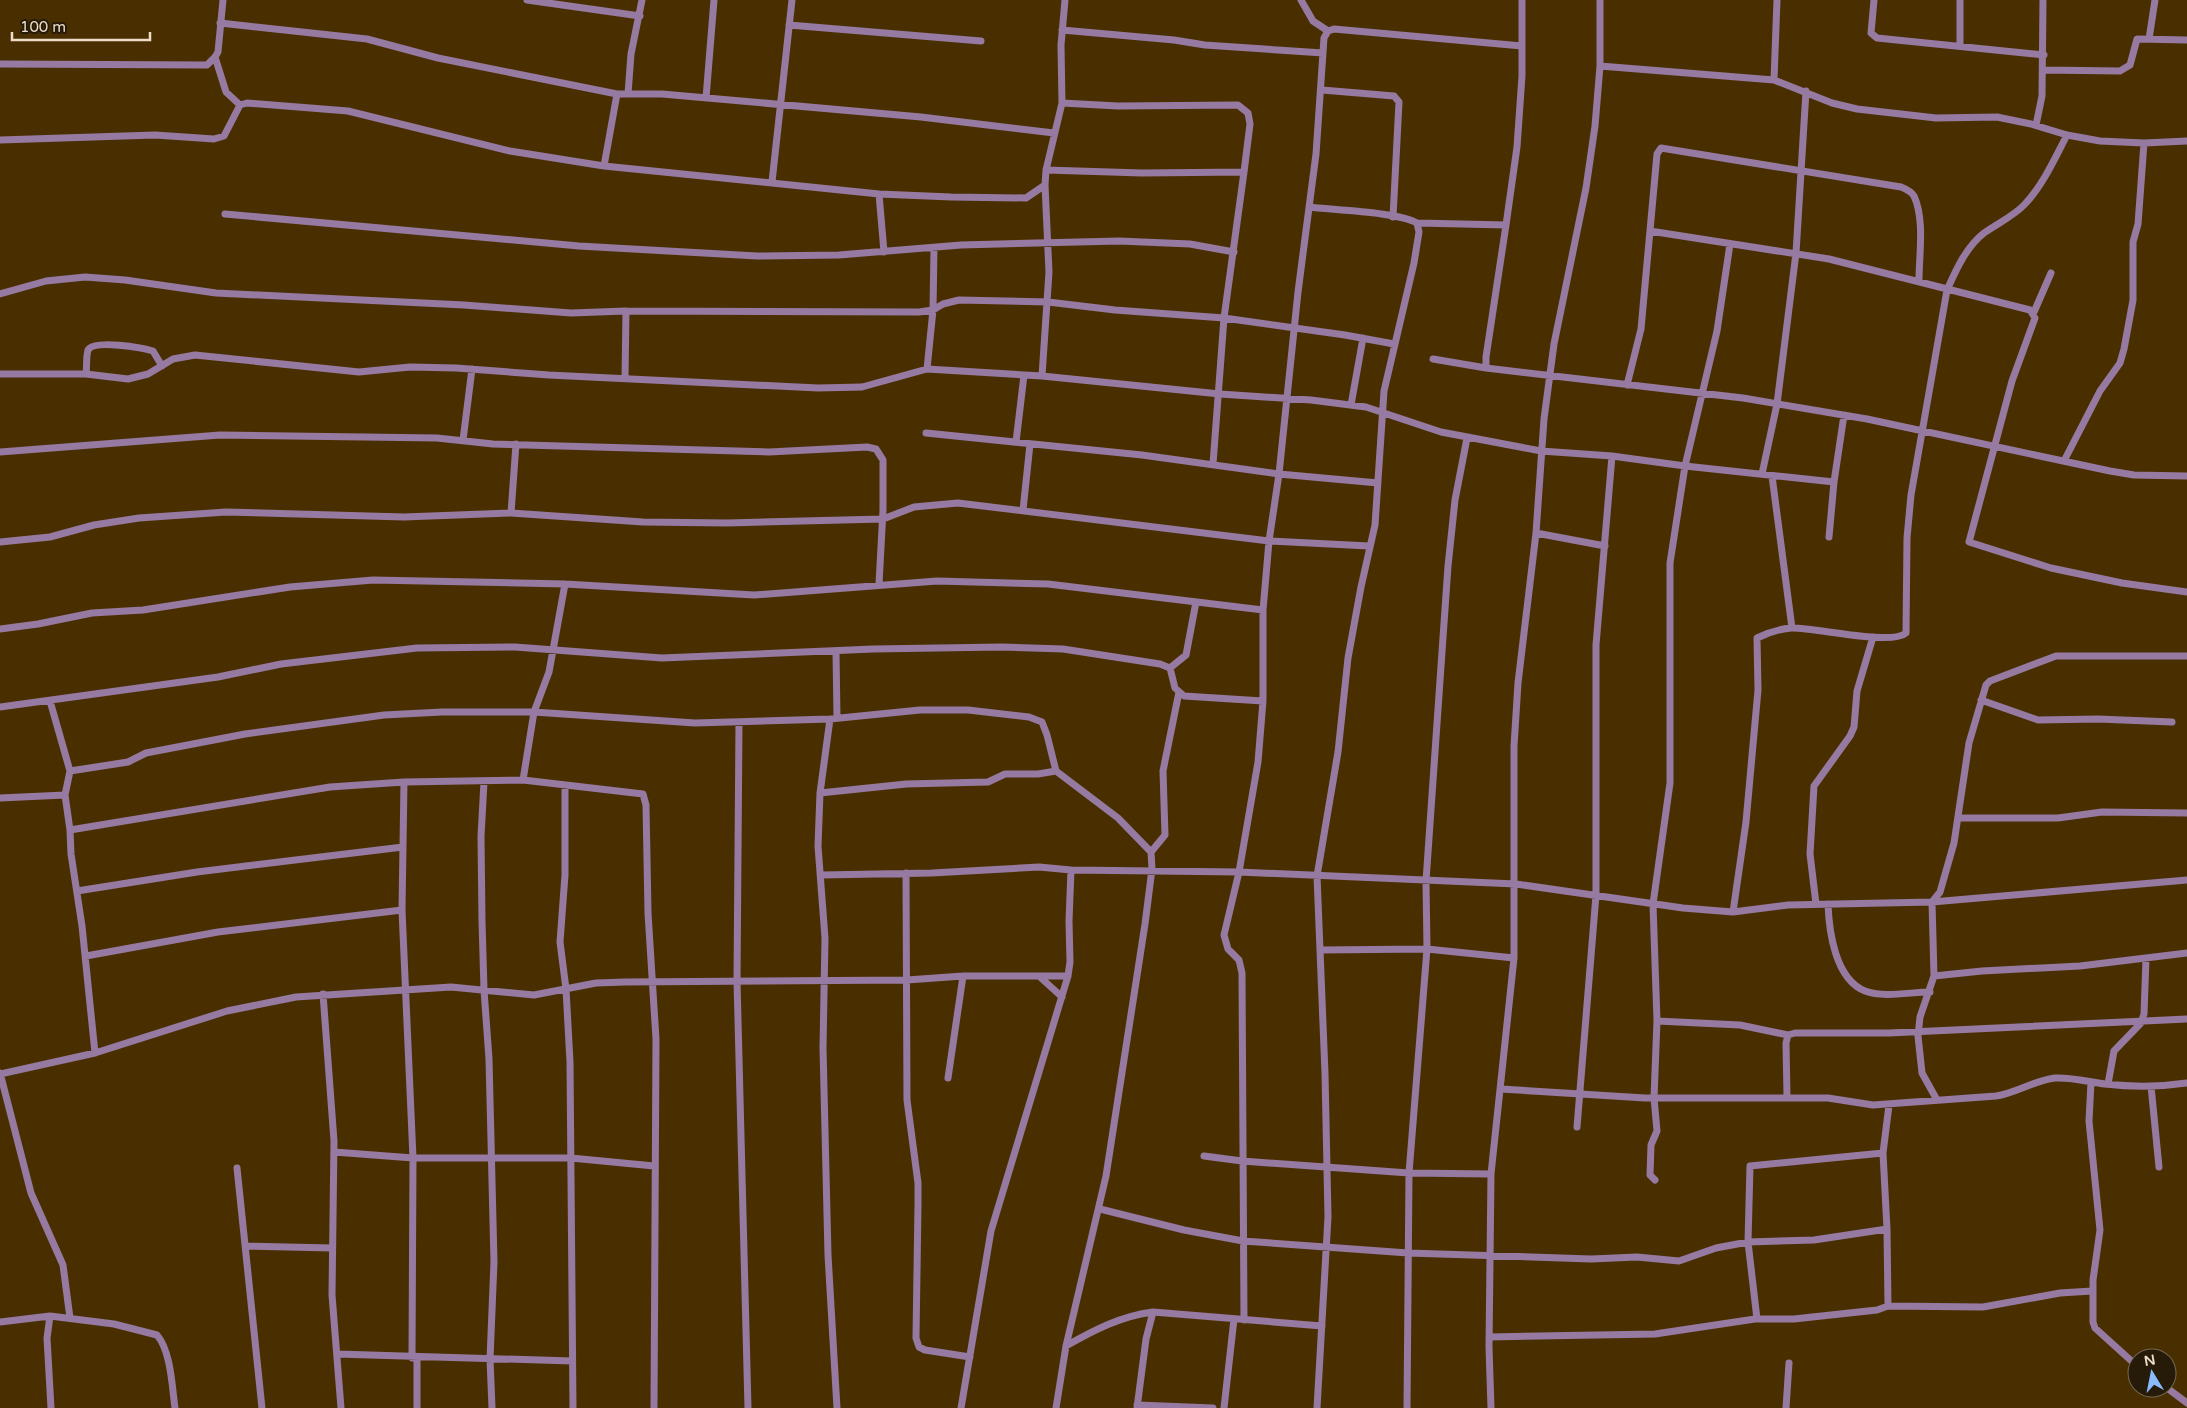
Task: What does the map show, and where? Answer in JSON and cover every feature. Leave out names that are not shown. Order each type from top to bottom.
[{"type":"street","points":[[223,0],[216,57],[226,92],[240,105]]},
{"type":"street","points":[[527,0],[640,16]]},
{"type":"street","points":[[628,94],[631,54],[642,0]]},
{"type":"street","points":[[706,98],[714,0]]},
{"type":"street","points":[[772,182],[792,0]]},
{"type":"street","points":[[1042,376],[1048,302],[1049,244],[1046,170],[1062,103],[1062,30],[1065,0]]},
{"type":"street","points":[[1301,0],[1312,21],[1328,31]]},
{"type":"street","points":[[1486,368],[1486,357],[1517,147],[1522,46],[1522,0]]},
{"type":"street","points":[[1491,1408],[1488,1337],[1491,1174],[1514,958],[1516,884],[1514,746],[1518,683],[1536,533],[1542,451],[1554,344],[1586,188],[1596,126],[1600,66],[1600,0]]},
{"type":"street","points":[[1774,80],[1777,0]]},
{"type":"street","points":[[1874,0],[1871,33],[1876,38],[2044,55]]},
{"type":"street","points":[[1960,0],[1960,46]]},
{"type":"street","points":[[2036,125],[2042,96],[2044,55],[2043,0]]},
{"type":"street","points":[[2149,39],[2155,0]]},
{"type":"street","points":[[220,23],[366,39],[438,58],[617,94],[706,98],[921,118],[1054,133]]},
{"type":"street","points":[[789,26],[982,41]]},
{"type":"street","points":[[1244,1320],[1242,973],[1239,960],[1228,950],[1224,935],[1239,872],[1258,762],[1263,701],[1263,610],[1322,90],[1324,38],[1328,31],[1334,29],[1522,46]]},
{"type":"street","points":[[1062,30],[1174,40],[1205,45],[1323,53]]},
{"type":"street","points":[[2043,70],[2120,71],[2130,65],[2136,41],[2149,39],[2187,40]]},
{"type":"street","points":[[0,64],[131,63],[198,66],[207,65],[216,57]]},
{"type":"street","points":[[1600,66],[1774,80],[1806,91],[1832,103],[1857,109],[1936,118],[1997,118],[2036,125],[2067,135],[2100,141],[2144,143],[2187,141]]},
{"type":"street","points":[[1322,90],[1394,96],[1399,102],[1393,216]]},
{"type":"street","points":[[1762,474],[1777,404],[1796,253],[1806,91]]},
{"type":"street","points":[[604,166],[617,94]]},
{"type":"street","points":[[0,140],[155,135],[214,139],[224,136],[240,105],[247,103],[348,111],[510,151],[604,166],[879,194],[1016,199],[1026,198],[1046,185]]},
{"type":"street","points":[[1062,103],[1118,106],[1238,105],[1248,113],[1250,124],[1224,318],[1220,394],[1213,464]]},
{"type":"street","points":[[1733,912],[1746,822],[1758,690],[1758,638],[1792,628],[1873,637],[1901,637],[1906,633],[1908,529],[1911,495],[1924,432],[1933,362],[1947,290],[1960,260],[1983,234],[2018,212],[2027,203],[2067,135]]},
{"type":"street","points":[[2064,461],[2100,392],[2120,363],[2124,349],[2133,300],[2133,242],[2138,224],[2144,143]]},
{"type":"street","points":[[1628,385],[1641,329],[1657,154],[1661,148],[1802,170],[1909,190],[1914,196],[1918,216],[1919,280]]},
{"type":"street","points":[[1046,170],[1142,173],[1244,172]]},
{"type":"street","points":[[879,194],[884,252]]},
{"type":"street","points":[[1309,208],[1393,216],[1410,219],[1416,223],[1506,225]]},
{"type":"street","points":[[225,214],[589,247],[757,256],[884,252],[960,246],[1156,242],[1190,244],[1234,252]]},
{"type":"street","points":[[1317,1408],[1328,1218],[1317,876],[1338,752],[1348,658],[1369,546],[1375,525],[1382,411],[1394,344],[1414,263],[1419,232],[1416,223]]},
{"type":"street","points":[[1650,231],[1796,253],[1919,280],[1947,290],[2034,312]]},
{"type":"street","points":[[1655,1180],[1650,1175],[1651,1144],[1657,1131],[1654,1098],[1657,1021],[1653,904],[1670,783],[1670,563],[1685,466],[1718,331],[1730,244]]},
{"type":"street","points":[[928,369],[933,310],[934,248]]},
{"type":"street","points":[[2051,273],[2034,312],[2035,318],[2012,381],[1970,538],[1971,545],[2096,579],[2187,592]]},
{"type":"street","points":[[0,294],[46,281],[85,277],[245,294],[473,306],[571,314],[626,311],[910,312],[933,310],[943,304],[959,300],[1048,302],[1115,310],[1224,318],[1394,344]]},
{"type":"street","points":[[625,378],[626,311]]},
{"type":"street","points":[[1351,405],[1363,338]]},
{"type":"street","points":[[86,374],[88,351],[92,346],[100,344],[144,348],[153,351],[162,366]]},
{"type":"street","points":[[0,374],[86,374],[128,379],[148,374],[183,356],[196,355],[359,372],[410,367],[472,369],[845,389],[885,382],[928,369],[1042,376],[1351,405],[1382,411],[1425,428],[1467,438],[1542,451],[1612,456],[1834,482]]},
{"type":"street","points":[[1433,359],[1486,368],[1702,393],[1777,404],[1844,415],[2134,475],[2187,476]]},
{"type":"street","points":[[463,440],[472,369]]},
{"type":"street","points":[[1016,442],[1024,375]]},
{"type":"street","points":[[1829,537],[1834,482],[1844,415]]},
{"type":"street","points":[[926,433],[1213,464],[1279,474],[1378,483]]},
{"type":"street","points":[[0,452],[220,435],[463,440],[516,444],[769,452],[867,447],[876,449],[883,460],[880,584]]},
{"type":"street","points":[[1407,1408],[1409,1173],[1427,949],[1426,881],[1448,566],[1455,500],[1467,438]]},
{"type":"street","points":[[511,513],[516,444]]},
{"type":"street","points":[[1023,510],[1030,444]]},
{"type":"street","points":[[1577,1127],[1596,895],[1596,645],[1612,456]]},
{"type":"street","points":[[1772,476],[1792,628]]},
{"type":"street","points":[[0,542],[50,537],[94,525],[139,518],[181,515],[259,512],[404,517],[511,513],[643,522],[883,519],[914,508],[933,504],[958,503],[1270,541],[1369,546]]},
{"type":"street","points":[[1536,533],[1605,546]]},
{"type":"street","points":[[0,629],[38,624],[92,612],[142,610],[290,588],[365,580],[565,584],[754,595],[937,581],[1048,584],[1263,610]]},
{"type":"street","points":[[523,780],[534,712],[549,672],[565,584]]},
{"type":"street","points":[[1170,668],[1186,655],[1196,602]]},
{"type":"street","points":[[1816,904],[1810,854],[1814,786],[1850,736],[1854,727],[1857,692],[1873,637]]},
{"type":"street","points":[[0,707],[218,677],[281,664],[389,650],[484,646],[554,649],[662,658],[927,647],[1054,649],[1150,663],[1170,668]]},
{"type":"street","points":[[836,651],[834,719],[820,793],[818,846],[826,938],[823,1048],[827,1217],[837,1408]]},
{"type":"street","points":[[1937,1100],[1922,1073],[1919,1032],[1920,1017],[1934,976],[1932,902],[1940,892],[1954,843],[1969,744],[1986,685],[1990,681],[2056,656],[2187,656]]},
{"type":"street","points":[[1151,852],[1165,835],[1164,771],[1178,692],[1170,668]]},
{"type":"street","points":[[1178,692],[1195,697],[1263,701]]},
{"type":"street","points":[[1982,700],[2038,720],[2098,719],[2172,722]]},
{"type":"street","points":[[50,701],[70,771],[66,795],[70,830],[70,854],[86,956],[95,1053]]},
{"type":"street","points":[[70,771],[128,762],[146,753],[179,746],[316,723],[384,715],[442,712],[534,712],[695,723],[739,723],[834,719],[939,710],[968,710],[1029,717],[1042,722],[1056,771],[1118,818],[1151,852],[1152,870],[1100,1209],[1066,1346],[1056,1408]]},
{"type":"street","points":[[739,723],[737,981],[748,1408]]},
{"type":"street","points":[[820,793],[906,784],[988,782],[1005,774],[1038,774],[1056,771]]},
{"type":"street","points":[[70,830],[330,787],[404,782],[523,780],[643,794],[646,798],[652,982],[656,1039],[654,1408]]},
{"type":"street","points":[[404,782],[402,910],[413,1158],[417,1408]]},
{"type":"street","points":[[484,782],[481,836],[484,990],[489,1059],[494,1262],[490,1359],[492,1408]]},
{"type":"street","points":[[565,785],[565,875],[560,942],[566,989],[571,1158],[573,1408]]},
{"type":"street","points":[[0,798],[66,795]]},
{"type":"street","points":[[1959,818],[2058,818],[2102,812],[2187,812]]},
{"type":"street","points":[[76,891],[197,872],[403,847]]},
{"type":"street","points":[[821,875],[1039,867],[1072,870],[1239,872],[1516,884],[1653,904],[1733,912],[1816,904],[1932,902],[2187,880]]},
{"type":"street","points":[[961,1408],[991,1231],[1068,976],[1070,962],[1069,908],[1072,870]]},
{"type":"street","points":[[906,873],[907,1100],[918,1197],[916,1338],[919,1347],[925,1350],[970,1358]]},
{"type":"street","points":[[1828,904],[1831,943],[1849,979],[1857,987],[1866,992],[1878,994],[1930,992]]},
{"type":"street","points":[[86,956],[218,932],[402,910]]},
{"type":"street","points":[[1320,950],[1427,949],[1514,958]]},
{"type":"street","points":[[1934,976],[1982,971],[2080,966],[2187,953]]},
{"type":"street","points":[[2108,1084],[2114,1051],[2141,1023],[2144,1014],[2146,958]]},
{"type":"street","points":[[70,1318],[63,1265],[31,1193],[0,1074],[95,1053],[227,1011],[261,1003],[323,994],[451,987],[534,995],[596,984],[652,982],[907,980],[962,976],[1068,976]]},
{"type":"street","points":[[948,1078],[962,976]]},
{"type":"street","points":[[1040,977],[1062,997]]},
{"type":"street","points":[[323,994],[334,1152],[332,1295],[341,1408]]},
{"type":"street","points":[[1657,1021],[1740,1025],[1788,1035],[1795,1033],[1919,1032],[2187,1020]]},
{"type":"street","points":[[1787,1097],[1785,1051],[1788,1035]]},
{"type":"street","points":[[1501,1089],[1654,1098],[1828,1098],[1873,1106],[2013,1093],[2054,1078],[2071,1078],[2108,1084],[2151,1086],[2187,1083]]},
{"type":"street","points":[[2091,1082],[2088,1120],[2100,1230],[2092,1291],[2092,1306],[2096,1328],[2127,1357]]},
{"type":"street","points":[[2151,1086],[2159,1167]]},
{"type":"street","points":[[1888,1306],[1887,1229],[1883,1153],[1889,1105]]},
{"type":"street","points":[[334,1152],[413,1158],[571,1158],[654,1166]]},
{"type":"street","points":[[1757,1319],[1748,1242],[1750,1166],[1883,1153]]},
{"type":"street","points":[[1204,1156],[1242,1161],[1409,1173],[1491,1174]]},
{"type":"street","points":[[237,1168],[262,1408]]},
{"type":"street","points":[[1100,1209],[1184,1230],[1243,1241],[1408,1253],[1591,1259],[1638,1257],[1679,1261],[1716,1248],[1748,1242],[1814,1240],[1887,1229]]},
{"type":"street","points":[[245,1246],[332,1248]]},
{"type":"street","points":[[1488,1337],[1655,1334],[1757,1319],[1794,1318],[1877,1310],[1888,1306],[1983,1307],[2060,1293],[2092,1291]]},
{"type":"street","points":[[1066,1346],[1092,1331],[1120,1319],[1136,1314],[1153,1312],[1322,1326]]},
{"type":"street","points":[[1153,1312],[1146,1339],[1137,1407],[1212,1408]]},
{"type":"street","points":[[50,1316],[47,1338],[51,1408]]},
{"type":"street","points":[[0,1322],[50,1316],[114,1324],[158,1335],[162,1340],[171,1376],[174,1408]]},
{"type":"street","points":[[1224,1408],[1234,1319]]},
{"type":"street","points":[[337,1354],[415,1358],[572,1361]]},
{"type":"street","points":[[1786,1408],[1789,1363]]}]
